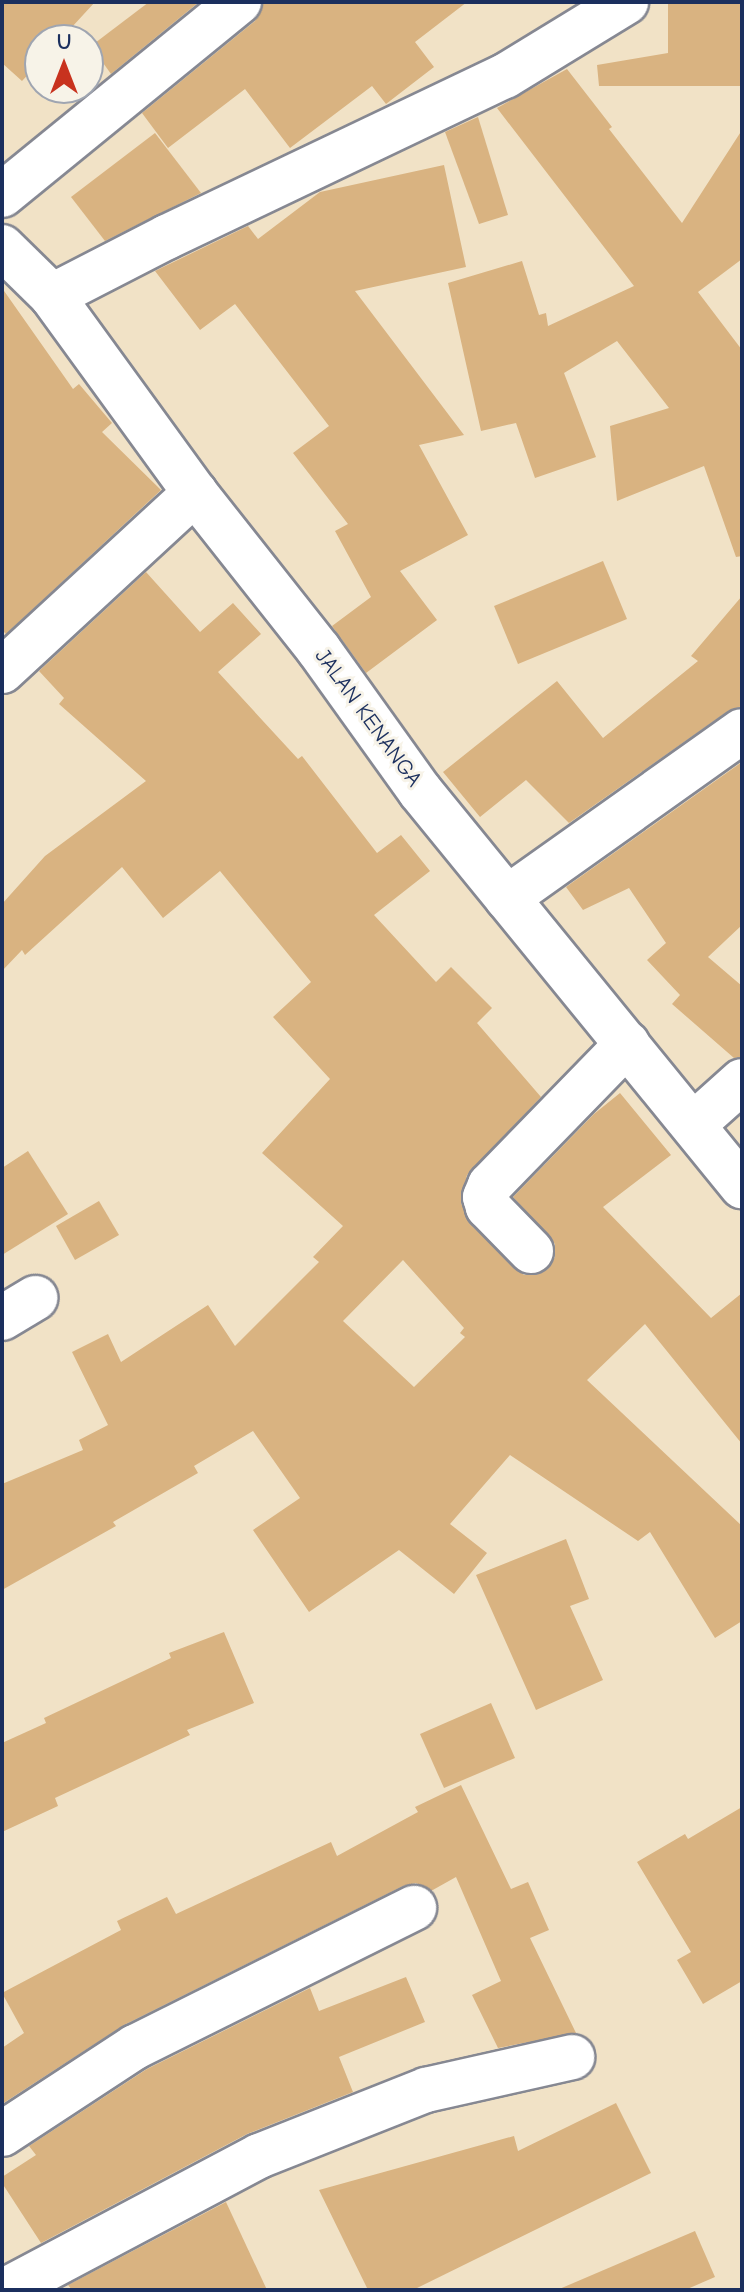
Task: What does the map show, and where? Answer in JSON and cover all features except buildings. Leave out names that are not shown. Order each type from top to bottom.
[{"type":"street","points":[[2,195],[239,2]]},
{"type":"street","points":[[52,296],[167,237],[505,76],[626,2]]},
{"type":"street","name":"JALAN KENANGA","points":[[2,247],[52,296],[195,493],[319,650],[420,791],[742,1186]]},
{"type":"street","points":[[2,671],[195,493]]},
{"type":"street","points":[[507,898],[742,731]]},
{"type":"street","points":[[531,1251],[488,1207],[485,1197],[490,1185],[627,1044]]},
{"type":"street","points":[[694,1124],[742,1081]]},
{"type":"street","points":[[2,2134],[135,2047],[414,1908]]},
{"type":"street","points":[[6,2290],[259,2156],[426,2090],[572,2057]]}]
